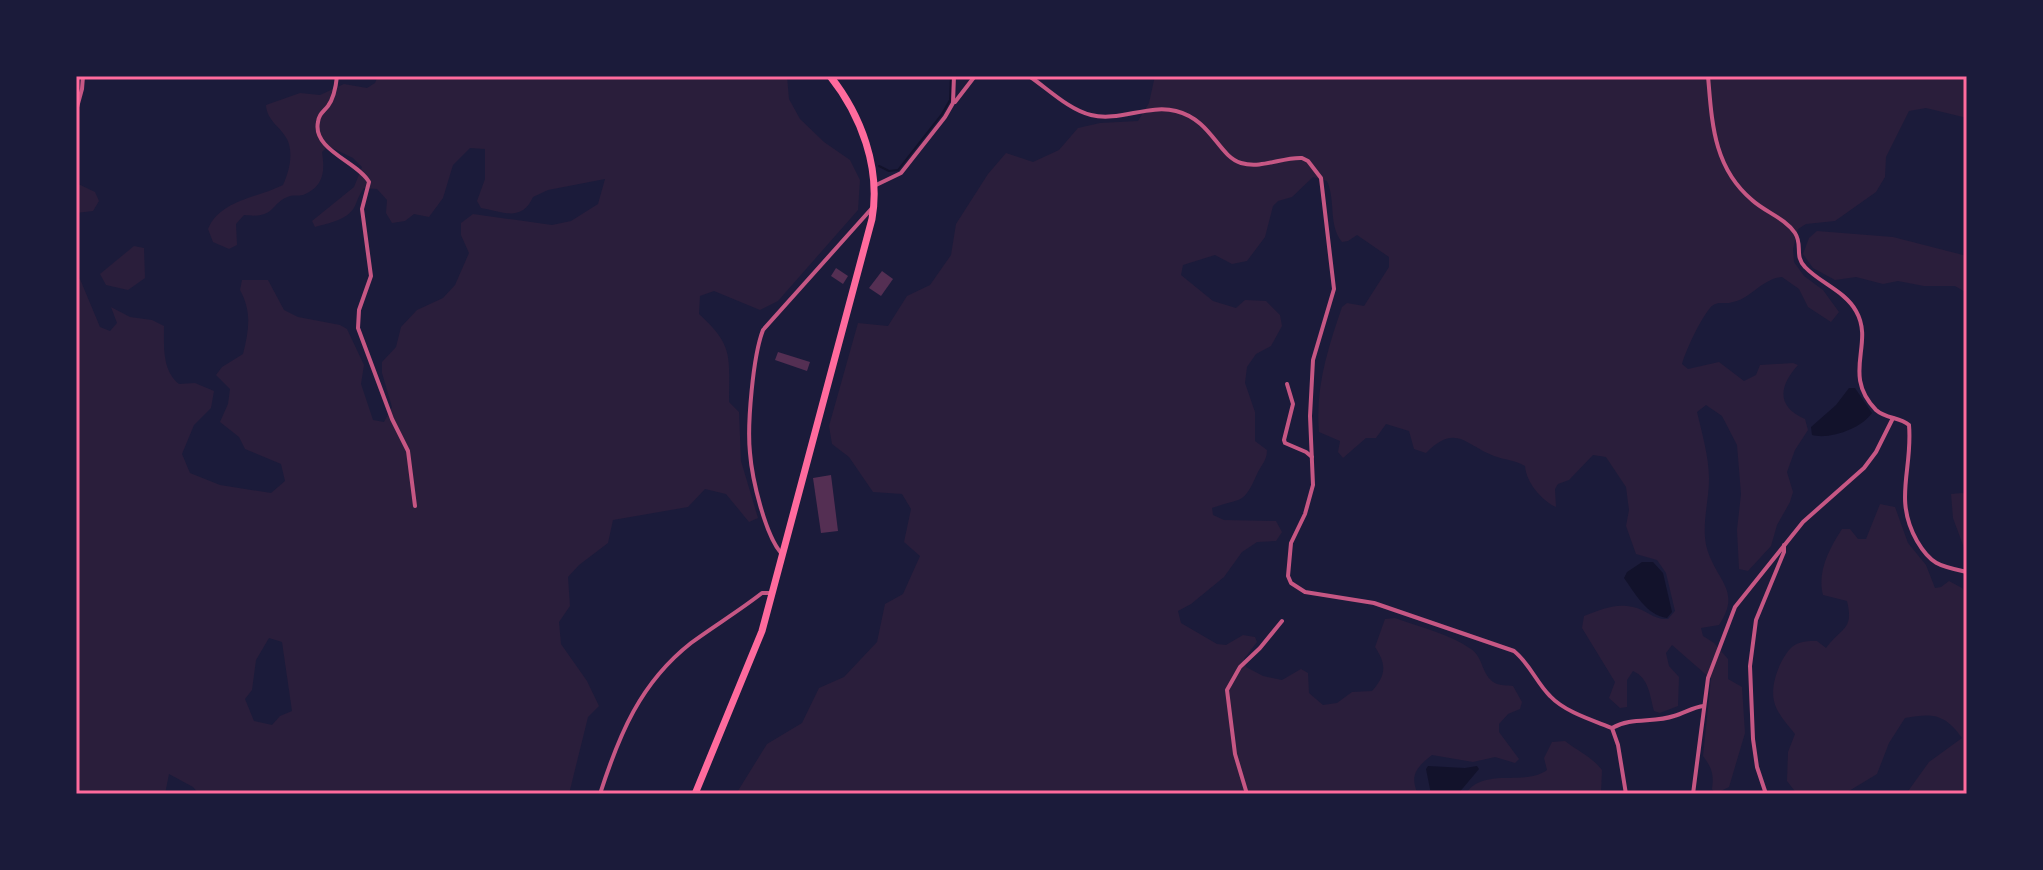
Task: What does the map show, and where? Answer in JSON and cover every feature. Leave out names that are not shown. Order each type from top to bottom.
[{"type":"main road","points":[[695,794],[747,669],[772,593],[874,205],[874,186],[861,127],[830,76]]},
{"type":"street","points":[[76,111],[83,76]]},
{"type":"street","points":[[337,76],[331,102],[320,115],[316,126],[322,139],[349,165],[365,174],[369,182],[362,209],[371,276],[359,310],[358,328],[392,419],[408,451],[415,506]]},
{"type":"street","points":[[953,103],[954,76]]},
{"type":"street","points":[[874,186],[901,173],[975,76]]},
{"type":"street","points":[[1029,76],[1090,115],[1105,116],[1163,108],[1176,111],[1202,123],[1235,160],[1261,164],[1291,157],[1302,158],[1321,178],[1334,276],[1331,301],[1313,360],[1310,416],[1314,473],[1310,500],[1291,543],[1288,576],[1292,587],[1305,592],[1374,603],[1504,646],[1523,658],[1555,701],[1612,728],[1642,720],[1673,717],[1704,706]]},
{"type":"street","points":[[1708,76],[1716,146],[1721,157],[1749,198],[1786,222],[1796,234],[1799,260],[1805,268],[1856,311],[1861,340],[1859,385],[1875,408],[1909,425],[1903,503],[1908,523],[1926,556],[1933,562],[1967,572]]},
{"type":"street","points":[[782,554],[769,532],[750,453],[757,347],[763,330],[874,205]]},
{"type":"street","points":[[1287,384],[1293,404],[1285,443],[1306,452],[1313,459]]},
{"type":"street","points":[[1693,794],[1710,670],[1735,607],[1803,522],[1864,468],[1893,418]]},
{"type":"street","points":[[1766,794],[1757,767],[1753,739],[1750,666],[1756,620],[1784,552],[1784,544]]},
{"type":"street","points":[[600,794],[626,721],[669,663],[762,593],[772,593]]},
{"type":"street","points":[[1247,794],[1235,754],[1227,690],[1240,667],[1282,621]]},
{"type":"street","points":[[1612,728],[1626,794]]},
{"type":"shaded area","points":[[378,76],[787,76],[789,99],[800,119],[824,142],[850,160],[860,180],[858,210],[778,301],[760,310],[714,291],[700,296],[699,314],[718,335],[727,353],[729,402],[739,412],[741,461],[758,518],[749,522],[726,494],[705,489],[688,507],[613,520],[608,543],[568,577],[570,606],[559,622],[561,644],[587,681],[599,706],[588,717],[569,794],[199,794],[193,787],[169,774],[165,794],[76,794],[76,279],[80,279],[100,327],[110,331],[117,323],[111,307],[130,317],[152,320],[164,326],[165,358],[173,378],[179,384],[195,383],[214,391],[211,408],[194,425],[182,454],[190,473],[220,485],[271,493],[285,481],[281,464],[245,449],[239,437],[220,422],[228,404],[230,389],[216,375],[222,367],[243,354],[247,337],[248,314],[240,290],[242,280],[268,280],[284,310],[298,317],[347,329],[364,365],[361,384],[373,420],[384,422],[392,407],[382,362],[396,347],[401,327],[417,310],[443,298],[455,285],[469,253],[461,235],[461,223],[473,214],[552,225],[571,221],[598,204],[605,179],[548,190],[533,197],[529,205],[518,213],[481,208],[477,201],[485,179],[485,149],[470,148],[453,165],[443,198],[429,217],[414,214],[405,221],[392,223],[386,213],[387,200],[377,189],[364,188],[348,215],[315,227],[312,221],[354,187],[362,167],[353,158],[328,146],[322,152],[322,178],[315,188],[303,195],[283,199],[268,213],[244,215],[236,224],[237,245],[229,249],[213,242],[208,229],[221,212],[240,201],[283,185],[285,180],[290,162],[289,144],[269,115],[266,105],[300,93],[320,95],[344,84],[367,88],[375,83]],"holes":[[[269,638],[282,642],[292,711],[280,716],[272,725],[254,721],[245,699],[252,690],[256,660]]]},
{"type":"shaded area","points":[[1155,76],[1967,76],[1967,118],[1926,108],[1909,111],[1886,157],[1885,177],[1876,192],[1835,221],[1806,224],[1798,229],[1793,249],[1794,262],[1804,276],[1823,290],[1839,312],[1831,322],[1808,307],[1799,289],[1782,277],[1775,278],[1739,300],[1713,306],[1698,327],[1684,358],[1682,364],[1688,369],[1719,362],[1744,381],[1756,375],[1760,365],[1798,365],[1787,381],[1784,396],[1789,409],[1805,419],[1808,430],[1795,450],[1787,472],[1793,492],[1790,502],[1777,525],[1771,546],[1748,571],[1739,569],[1737,530],[1741,494],[1737,445],[1722,416],[1706,405],[1697,412],[1709,471],[1706,543],[1728,596],[1725,614],[1719,625],[1701,628],[1703,636],[1728,659],[1728,679],[1742,687],[1745,733],[1729,787],[1715,794],[1712,771],[1703,756],[1711,679],[1672,645],[1666,653],[1669,666],[1679,677],[1678,706],[1660,713],[1654,711],[1646,683],[1633,671],[1627,680],[1627,707],[1620,708],[1609,698],[1615,682],[1582,628],[1584,616],[1602,609],[1633,607],[1663,619],[1668,619],[1675,611],[1666,573],[1657,560],[1636,554],[1626,526],[1629,510],[1626,487],[1606,457],[1593,455],[1569,480],[1558,484],[1555,489],[1556,507],[1536,490],[1525,466],[1494,456],[1460,439],[1445,439],[1426,453],[1414,449],[1409,431],[1386,424],[1376,438],[1366,438],[1343,458],[1338,452],[1340,441],[1319,432],[1321,384],[1342,307],[1347,303],[1364,306],[1389,267],[1389,257],[1357,235],[1342,242],[1333,221],[1327,181],[1313,177],[1292,197],[1273,206],[1265,237],[1247,261],[1232,264],[1215,255],[1183,265],[1181,275],[1213,301],[1236,308],[1245,300],[1266,301],[1280,315],[1282,326],[1271,346],[1256,354],[1247,367],[1245,383],[1255,412],[1255,441],[1267,450],[1266,457],[1245,496],[1212,508],[1213,515],[1224,520],[1276,521],[1282,532],[1276,541],[1257,542],[1242,552],[1224,577],[1178,611],[1181,623],[1217,644],[1226,645],[1243,635],[1255,637],[1257,642],[1244,659],[1246,667],[1263,676],[1282,680],[1301,669],[1308,673],[1309,693],[1323,705],[1337,703],[1352,692],[1372,691],[1377,685],[1383,670],[1382,659],[1375,647],[1385,619],[1395,618],[1444,635],[1475,653],[1490,680],[1513,686],[1522,702],[1520,709],[1508,714],[1499,724],[1499,732],[1519,759],[1515,763],[1495,757],[1473,762],[1432,755],[1416,772],[1414,782],[1418,794],[736,794],[767,744],[802,723],[819,688],[844,677],[877,642],[885,604],[903,594],[920,556],[904,542],[911,509],[902,494],[873,492],[849,457],[832,444],[829,426],[858,323],[888,326],[907,296],[930,285],[951,255],[956,224],[988,174],[1006,153],[1033,162],[1059,150],[1078,128],[1100,123],[1138,121],[1149,103]]},
{"type":"shaded area","points":[[76,183],[95,192],[99,201],[93,211],[76,213]]},
{"type":"shaded area","points":[[1817,231],[1893,237],[1967,256],[1967,293],[1955,286],[1924,286],[1898,281],[1883,284],[1856,277],[1835,280],[1813,268],[1803,254],[1809,238]]},
{"type":"shaded area","points":[[134,246],[144,248],[145,278],[128,290],[106,285],[100,274]]},
{"type":"shaded area","points":[[1849,388],[1855,388],[1872,413],[1845,432],[1828,436],[1812,435],[1811,427],[1836,405]]},
{"type":"shaded area","points":[[1951,494],[1967,494],[1967,556],[1953,518]]},
{"type":"shaded area","points":[[1880,504],[1895,507],[1908,543],[1926,565],[1935,588],[1949,581],[1967,594],[1967,794],[1906,794],[1929,762],[1962,738],[1950,724],[1931,716],[1905,718],[1889,743],[1877,774],[1844,794],[1797,794],[1787,781],[1788,752],[1795,734],[1780,715],[1774,701],[1773,687],[1777,672],[1795,645],[1817,641],[1826,648],[1845,628],[1849,618],[1847,601],[1823,595],[1823,569],[1842,529],[1850,529],[1858,539],[1866,539]]},
{"type":"shaded area","points":[[1642,562],[1653,562],[1663,573],[1672,612],[1667,618],[1647,608],[1624,578],[1627,572]]},
{"type":"shaded area","points":[[1565,741],[1602,770],[1601,794],[1465,794],[1483,781],[1538,775],[1547,770],[1544,758],[1552,742]]},
{"type":"shaded area","points":[[1428,766],[1477,766],[1479,769],[1458,794],[1431,794]]},
{"type":"building","points":[[836,268],[848,276],[843,284],[831,276]]},
{"type":"building","points":[[882,271],[893,279],[881,296],[869,288]]},
{"type":"building","points":[[778,352],[810,362],[807,371],[775,360]]},
{"type":"building","points":[[831,475],[838,531],[821,533],[813,478]]},
{"type":"waterway","points":[[879,166],[889,171],[898,170],[950,100],[951,76]]}]
